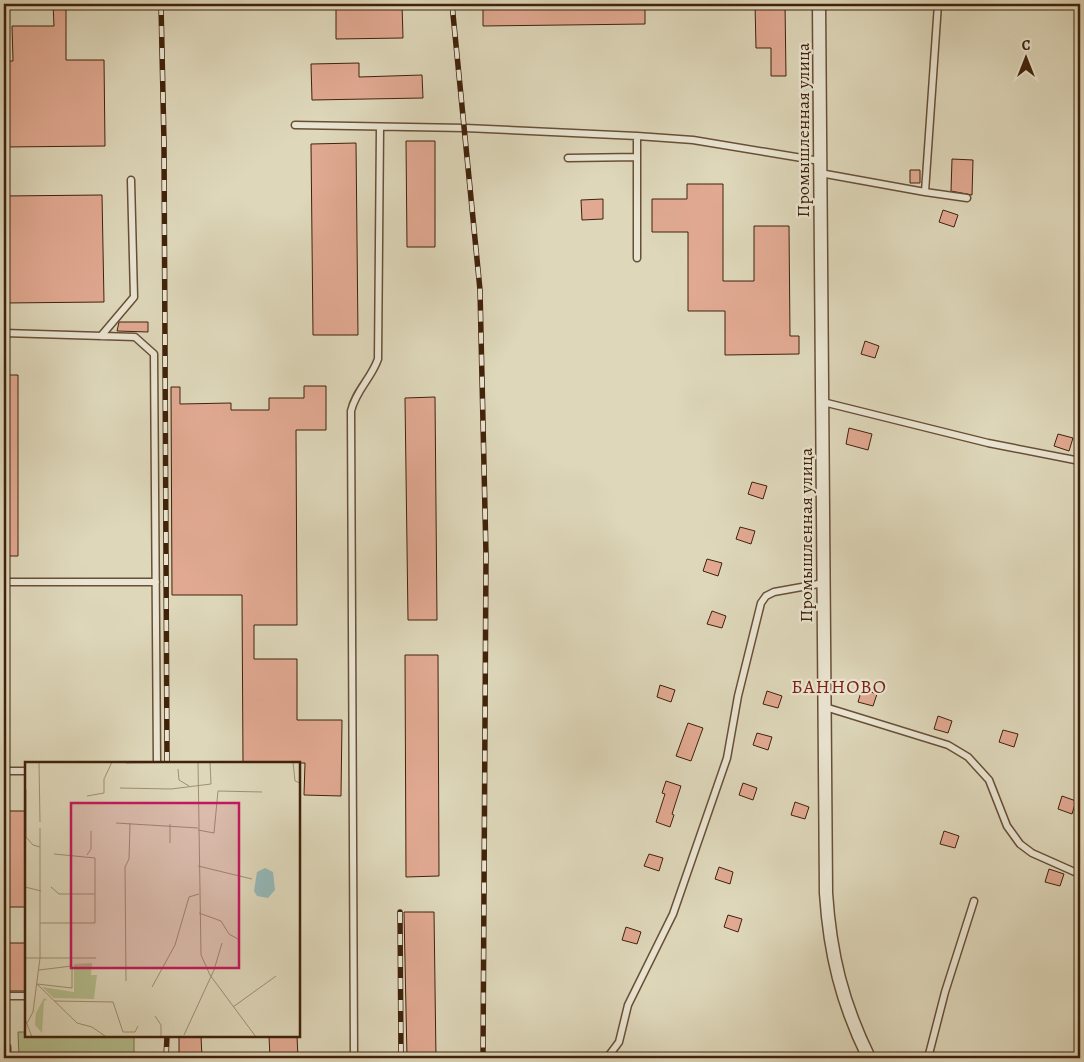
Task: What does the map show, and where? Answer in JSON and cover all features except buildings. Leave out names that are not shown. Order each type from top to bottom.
[{"type":"street","name":"Промышленная улица","points":[[819,4],[826,893],[829,938],[838,980],[851,1023],[869,1058]]},
{"type":"lane","points":[[925,192],[938,4]]},
{"type":"lane","points":[[295,125],[464,128],[693,140],[925,192],[967,198]]},
{"type":"lane","points":[[354,1058],[351,411],[355,396],[373,372],[378,359],[380,128]]},
{"type":"lane","points":[[637,136],[637,258]]},
{"type":"lane","points":[[568,158],[637,157]]},
{"type":"lane","points":[[101,336],[134,297],[131,180]]},
{"type":"lane","points":[[4,333],[135,337],[154,354],[157,762]]},
{"type":"lane","points":[[823,402],[988,443],[1080,460]]},
{"type":"lane","points":[[4,582],[156,582]]},
{"type":"lane","points":[[607,1058],[620,1042],[628,1005],[673,914],[727,758],[738,696],[761,603],[766,596],[774,592],[824,582]]},
{"type":"lane","points":[[824,706],[948,745],[968,757],[989,780],[1007,826],[1020,844],[1032,853],[1077,873]]},
{"type":"lane","points":[[4,771],[25,771]]},
{"type":"lane","points":[[928,1058],[945,992],[974,901]]},
{"type":"lane","points":[[4,996],[25,996]]},
{"type":"lane","points":[[4,1047],[6,1047],[6,1058]]},
{"type":"green space","points":[[18,1032],[25,1032],[25,1037],[134,1037],[134,1058],[19,1058]]},
{"type":"railway","points":[[161,4],[164,143],[167,762]]},
{"type":"railway","points":[[452,4],[480,290],[486,555],[483,1058]]},
{"type":"railway","points":[[400,912],[401,1058]]},
{"type":"railway","points":[[166,1058],[167,1037]]},
{"type":"district","name":"БАННОВО","points":[[839,687]]}]
